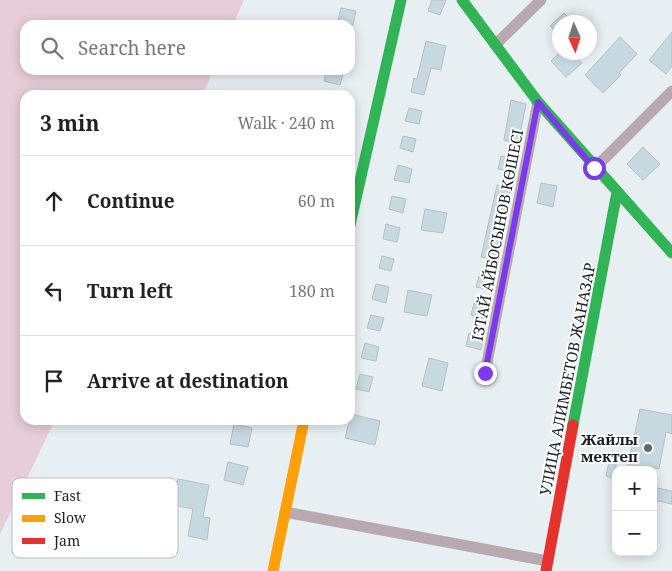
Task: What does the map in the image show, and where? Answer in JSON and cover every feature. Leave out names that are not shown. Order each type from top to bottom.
[{"type":"street","points":[[355,203],[401,0]]},
{"type":"street","points":[[462,0],[538,102],[594,168],[672,253]]},
{"type":"street","points":[[495,45],[542,0]]},
{"type":"street","points":[[594,168],[672,91]]},
{"type":"street","name":"ІЗТАЙ АЙБОСЫНОВ КӨШЕСІ","points":[[485,373],[538,102]]},
{"type":"street","name":"УЛИЦА АЛИМБЕТОВ ЖАНАЗАР","points":[[547,566],[617,192]]},
{"type":"street","points":[[274,571],[303,425]]},
{"type":"street","points":[[285,512],[547,566]]},
{"type":"shaded area","points":[[0,0],[244,0],[235,20],[20,20],[20,75],[211,75],[205,90],[20,90],[20,425],[53,425],[27,478],[12,478],[12,509],[0,534]]},
{"type":"building","points":[[432,0],[446,0],[440,15],[428,11]]},
{"type":"building","points":[[341,8],[356,11],[354,20],[338,20]]},
{"type":"building","points":[[672,32],[672,66],[666,74],[649,60]]},
{"type":"building","points":[[620,37],[637,54],[619,73],[621,75],[603,93],[585,75]]},
{"type":"building","points":[[426,41],[446,46],[441,70],[431,68],[424,95],[411,92],[414,78],[417,79]]},
{"type":"building","points":[[579,60],[582,63],[566,77],[551,61]]},
{"type":"building","points":[[326,75],[343,75],[340,85],[324,81]]},
{"type":"building","points":[[511,100],[526,104],[518,144],[504,140]]},
{"type":"building","points":[[409,108],[422,111],[419,124],[405,121]]},
{"type":"building","points":[[403,136],[416,139],[413,152],[400,148]]},
{"type":"building","points":[[643,147],[660,164],[643,180],[627,164]]},
{"type":"building","points":[[501,156],[516,159],[513,172],[498,169]]},
{"type":"building","points":[[398,165],[412,169],[409,183],[394,180]]},
{"type":"building","points":[[541,183],[557,186],[553,207],[537,203]]},
{"type":"building","points":[[497,185],[511,188],[497,246],[500,247],[497,261],[481,257]]},
{"type":"building","points":[[392,196],[406,199],[403,213],[389,209]]},
{"type":"building","points":[[425,209],[447,213],[443,233],[421,230]]},
{"type":"building","points":[[386,224],[400,228],[397,242],[383,239]]},
{"type":"building","points":[[382,256],[394,259],[391,271],[379,268]]},
{"type":"building","points":[[480,273],[494,276],[491,290],[476,287]]},
{"type":"building","points":[[376,284],[389,287],[386,303],[372,299]]},
{"type":"building","points":[[408,290],[432,295],[427,316],[404,312]]},
{"type":"building","points":[[474,303],[488,307],[485,319],[471,315]]},
{"type":"building","points":[[371,315],[384,318],[380,331],[367,328]]},
{"type":"building","points":[[469,333],[484,336],[481,350],[466,346]]},
{"type":"building","points":[[365,343],[379,347],[376,361],[361,358]]},
{"type":"building","points":[[429,358],[448,363],[442,391],[422,386]]},
{"type":"building","points":[[360,374],[373,377],[369,392],[356,389]]},
{"type":"building","name":"Жайлы мектеп","points":[[640,409],[672,415],[672,434],[666,432],[659,469],[657,466],[628,466]]},
{"type":"building","points":[[355,415],[380,421],[375,445],[345,438],[348,425],[355,425]]},
{"type":"building","points":[[234,425],[252,428],[248,447],[230,444]]},
{"type":"building","points":[[228,462],[248,467],[243,485],[224,480]]},
{"type":"building","points":[[609,462],[616,463],[616,466],[612,466],[612,478],[606,476]]},
{"type":"building","points":[[178,479],[209,485],[203,517],[210,518],[207,540],[188,536],[193,509],[178,506]]},
{"type":"building","name":"Жайлы мектеп","points":[[657,488],[672,491],[672,504],[657,501]]},
{"type":"traffic: fast","points":[[355,203],[401,0]]},
{"type":"traffic: fast","points":[[462,0],[538,102],[672,253]]},
{"type":"traffic: fast","points":[[573,425],[617,192]]},
{"type":"traffic: slow","points":[[273,571],[303,425]]},
{"type":"traffic: jam","points":[[546,571],[573,425]]},
{"type":"place","name":"Жайлы мектеп","points":[[648,448]]},
{"type":"route","points":[[485,373],[538,102],[594,168]]}]
